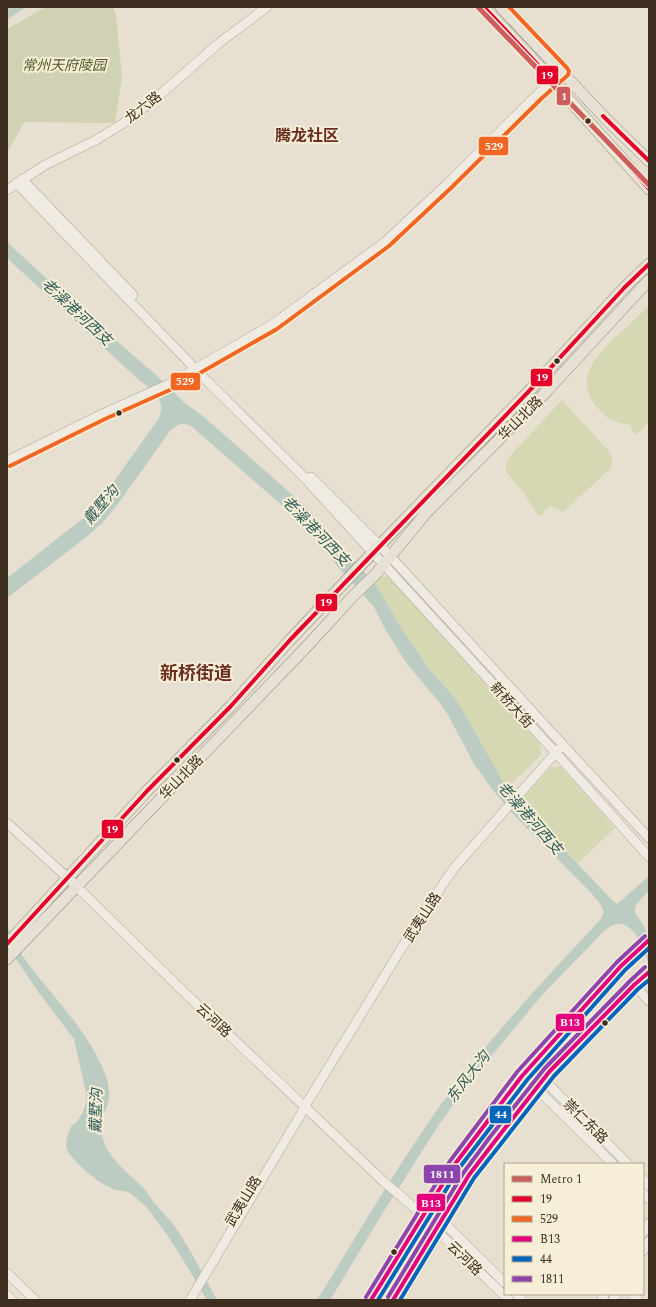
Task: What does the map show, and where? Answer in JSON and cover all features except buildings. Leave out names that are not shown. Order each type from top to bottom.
[{"type":"main road","points":[[484,7],[649,189]]},
{"type":"main road","points":[[501,7],[606,119],[649,161]]},
{"type":"main road","name":"华山北路","points":[[8,958],[19,938],[68,878],[147,791],[231,706],[290,640],[531,389],[625,287],[649,264]]},
{"type":"main road","name":"华山北路","points":[[7,944],[19,938],[76,886],[309,644],[375,574],[426,513],[544,394],[649,280]]},
{"type":"main road","points":[[371,1300],[455,1164],[522,1076],[616,972],[649,940]]},
{"type":"main road","points":[[393,1300],[469,1175],[495,1140],[544,1079],[649,972]]},
{"type":"street","name":"龙六路","points":[[7,190],[45,165],[96,140],[122,124],[154,100],[219,43],[267,7]]},
{"type":"street","points":[[7,462],[102,414],[170,384],[273,324],[385,242],[563,72]]},
{"type":"street","name":"新桥大街","points":[[19,181],[198,368],[387,560],[649,838]]},
{"type":"street","name":"新桥大街","points":[[387,560],[649,857]]},
{"type":"street","name":"武夷山路","points":[[184,1300],[205,1272],[226,1229],[293,1117],[297,1111],[304,1106],[420,918],[454,868],[555,752],[563,745]]},
{"type":"street","name":"云河路","points":[[7,823],[68,878],[186,994],[400,1197],[439,1224],[504,1282]]},
{"type":"street","points":[[636,984],[649,1001]]},
{"type":"street","name":"崇仁东路","points":[[544,1079],[627,1163]]},
{"type":"street","name":"崇仁东路","points":[[536,1088],[612,1163]]},
{"type":"street","name":"云河路","points":[[439,1224],[508,1300]]},
{"type":"street","points":[[7,1273],[35,1300]]},
{"type":"street","name":"武夷山路","points":[[190,1300],[196,1286]]},
{"type":"street","points":[[7,1295],[12,1300]]},
{"type":"green space","name":"常州天府陵园","points":[[46,7],[113,7],[116,15],[122,77],[115,123],[24,122],[7,153],[7,29]]},
{"type":"green space","points":[[649,306],[649,422],[636,435],[630,427],[632,425],[620,423],[607,418],[596,406],[589,395],[587,385],[588,375],[597,357],[604,348]]},
{"type":"green space","points":[[562,400],[607,449],[612,458],[612,465],[611,468],[563,512],[550,506],[539,517],[523,492],[506,472],[506,464],[509,457]]},
{"type":"green space","points":[[381,576],[389,577],[540,744],[541,755],[508,787],[447,689],[430,670],[403,631],[374,583]]},
{"type":"green space","points":[[560,766],[615,828],[578,863],[520,801],[551,767]]},
{"type":"water","points":[[7,7],[26,7],[7,20]]},
{"type":"water","points":[[7,242],[73,303],[156,375],[185,403],[204,417],[305,506],[376,585],[403,631],[430,670],[460,706],[501,778],[523,806],[612,900],[617,904],[649,876],[649,891],[637,904],[635,913],[649,938],[649,964],[634,932],[629,927],[624,925],[612,925],[605,930],[544,993],[476,1074],[440,1123],[330,1300],[317,1300],[425,1127],[479,1055],[539,986],[601,919],[604,912],[601,905],[592,894],[512,813],[492,789],[474,764],[448,715],[407,664],[385,629],[374,607],[337,566],[314,535],[191,426],[180,424],[170,431],[115,508],[101,524],[7,598],[7,578],[81,520],[93,508],[159,418],[161,404],[158,398],[146,386],[7,258]]},
{"type":"water","name":"戴墅沟","points":[[7,926],[24,958],[78,1026],[104,1071],[108,1084],[109,1098],[107,1107],[101,1118],[100,1128],[107,1149],[115,1161],[146,1191],[173,1224],[191,1252],[217,1300],[207,1300],[171,1240],[145,1206],[128,1192],[113,1189],[95,1178],[88,1173],[68,1152],[66,1142],[68,1135],[72,1125],[78,1121],[82,1113],[87,1097],[74,1039],[39,993],[16,959],[7,940]]},
{"type":"metro line","name":"1","points":[[478,7],[649,185]]},
{"type":"transit line","name":"19","points":[[484,7],[649,189]]},
{"type":"transit line","name":"529","points":[[10,466],[105,419],[172,389],[277,329],[389,246],[451,188],[542,98],[568,75],[569,71],[567,68],[509,7]]},
{"type":"transit line","name":"19","points":[[603,116],[649,161]]},
{"type":"transit line","name":"19","points":[[7,944],[147,791],[231,706],[290,640],[531,389],[625,287],[649,264]]},
{"type":"transit line","name":"1811","points":[[366,1297],[450,1161],[517,1072],[617,962],[645,936]]},
{"type":"transit line","name":"B13","points":[[371,1300],[455,1164],[522,1076],[621,966],[649,940]]},
{"type":"transit line","name":"44","points":[[378,1300],[460,1167],[527,1080],[625,970],[649,948]]},
{"type":"transit line","name":"1811","points":[[388,1297],[464,1172],[490,1137],[545,1068],[645,967]]},
{"type":"transit line","name":"B13","points":[[393,1300],[469,1175],[495,1141],[549,1072],[634,985],[649,972]]},
{"type":"transit line","name":"44","points":[[400,1300],[474,1178],[554,1076],[638,989],[649,980]]},
{"type":"district","name":"腾龙社区","points":[[307,135]]},
{"type":"district","name":"新桥街道","points":[[196,673]]},
{"type":"water label","name":"老澡港河西支","points":[[77,312]]},
{"type":"water label","name":"老澡港河西支","points":[[316,531]]},
{"type":"water label","name":"老澡港河西支","points":[[530,818]]},
{"type":"water label","name":"东风大沟","points":[[468,1077]]}]
